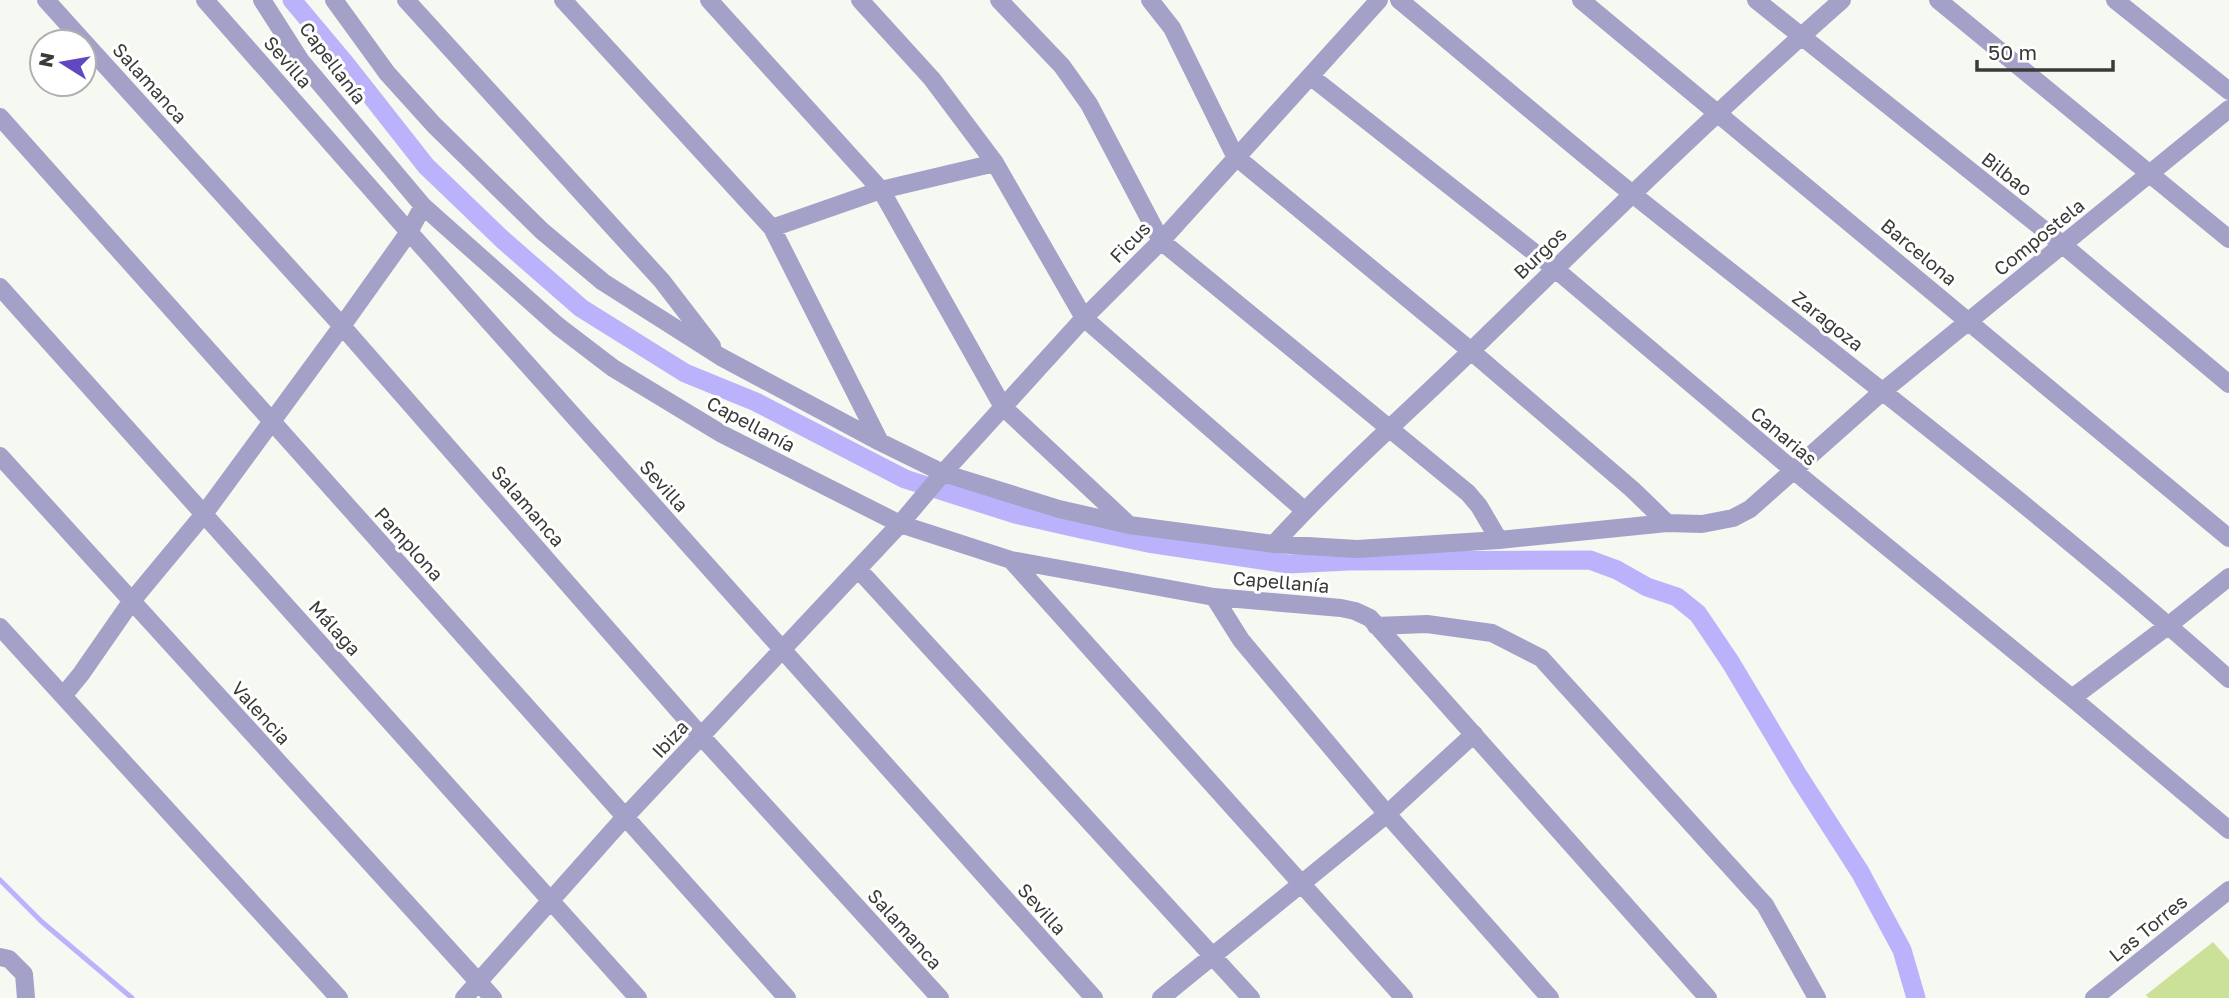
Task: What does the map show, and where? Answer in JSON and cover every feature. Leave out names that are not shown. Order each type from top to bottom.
[{"type":"street","name":"Salamanca","points":[[46,0],[71,28]]},
{"type":"street","name":"Sevilla","points":[[205,0],[782,651],[1094,998]]},
{"type":"street","name":"Capellanía","points":[[262,0],[301,61],[423,206],[558,326],[612,368],[722,434],[905,518],[1011,560],[1214,597],[1341,608],[1373,622]]},
{"type":"street","name":"Capellanía","points":[[334,0],[387,73],[434,125],[542,231],[603,282],[721,357],[880,442],[939,477],[1059,509],[1129,524],[1274,544],[1357,549],[1499,540],[1667,523],[1702,524],[1733,518],[1750,509]]},
{"type":"street","name":"Capellanía","points":[[406,0],[662,281],[721,357]]},
{"type":"street","points":[[563,0],[772,228],[880,442]]},
{"type":"street","points":[[709,0],[881,190],[1003,407],[1129,524]]},
{"type":"street","points":[[860,0],[932,79],[995,163],[1084,318],[1304,510]]},
{"type":"street","points":[[999,0],[1076,83],[1161,241],[1468,493],[1499,540]]},
{"type":"street","points":[[1150,0],[1172,28],[1235,156],[1471,351],[1633,490],[1667,523]]},
{"type":"street","name":"Ficus","points":[[905,518],[1084,318],[1161,241],[1235,156],[1380,0]]},
{"type":"street","name":"Zaragoza","points":[[1399,0],[1634,195],[1883,391],[2169,625],[2229,679]]},
{"type":"street","name":"Barcelona","points":[[1581,0],[2229,538]]},
{"type":"street","name":"Bilbao","points":[[1756,0],[2063,245],[2229,384]]},
{"type":"street","name":"Burgos","points":[[1274,544],[1304,510],[1554,268],[1842,0]]},
{"type":"street","points":[[1938,0],[2229,239]]},
{"type":"street","points":[[2115,0],[2229,91]]},
{"type":"street","name":"Salamanca","points":[[98,57],[342,326],[701,736],[940,998]]},
{"type":"street","name":"Canarias","points":[[1310,76],[1554,268],[2229,831]]},
{"type":"street","name":"Compostela","points":[[1750,509],[1883,391],[2229,109]]},
{"type":"street","name":"Pamplona","points":[[0,117],[788,998]]},
{"type":"street","points":[[772,228],[881,190],[995,163]]},
{"type":"street","points":[[63,696],[131,602],[204,513],[342,326],[409,232],[423,206]]},
{"type":"street","name":"Málaga","points":[[0,287],[638,998]]},
{"type":"street","name":"Valencia","points":[[0,456],[493,998]]},
{"type":"street","name":"Ibiza","points":[[464,998],[625,817],[905,518]]},
{"type":"street","points":[[1011,560],[1404,998]]},
{"type":"street","points":[[858,569],[1251,998]]},
{"type":"street","points":[[2072,698],[2229,578]]},
{"type":"street","points":[[1214,597],[1241,640],[1387,814],[1550,998]]},
{"type":"street","points":[[1373,622],[1708,998]]},
{"type":"street","points":[[1373,622],[1427,624],[1492,633],[1541,658],[1765,905],[1817,998]]},
{"type":"street","points":[[0,627],[340,998]]},
{"type":"street","points":[[1161,998],[1387,814],[1474,734]]},
{"type":"street","name":"Las Torres","points":[[2094,998],[2229,890]]},
{"type":"street","points":[[0,957],[9,959],[24,974],[26,998]]},
{"type":"green space","points":[[2213,942],[2229,960],[2229,998],[2149,998],[2146,995]]},
{"type":"waterway","points":[[292,0],[426,166],[503,240],[581,308],[685,373],[756,402],[905,479],[1015,514],[1148,543],[1288,564],[1349,561],[1590,560],[1617,570],[1647,587],[1677,597],[1698,614],[1731,663],[1860,872],[1902,950],[1916,998]]},
{"type":"waterway","points":[[0,880],[42,922],[132,998]]}]
